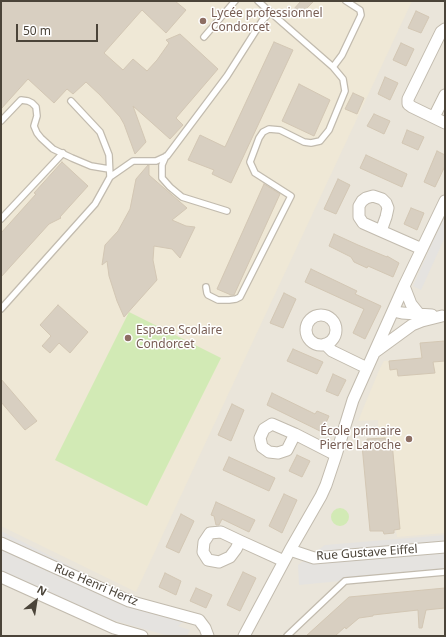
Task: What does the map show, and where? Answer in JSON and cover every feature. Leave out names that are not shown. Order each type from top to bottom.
[{"type":"street","points":[[445,29],[441,32],[408,99],[408,104],[412,107],[445,122]]},
{"type":"street","points":[[434,117],[445,95]]},
{"type":"street","points":[[244,636],[321,496],[336,455],[353,400],[373,353],[445,201]]},
{"type":"street","points":[[381,231],[422,250]]},
{"type":"street","points":[[404,286],[411,304],[419,314]]},
{"type":"street","points":[[393,311],[444,316]]},
{"type":"street","points":[[373,353],[412,325],[444,316]]},
{"type":"street","points":[[325,344],[332,351],[367,368]]},
{"type":"street","points":[[295,434],[336,455]]},
{"type":"street","points":[[240,541],[284,561]]},
{"type":"street","name":"Rue Henri Hertz","points":[[1,543],[129,600],[199,620],[205,628],[208,636]]},
{"type":"street","name":"Rue Gustave Eiffel","points":[[290,550],[314,558],[445,547]]},
{"type":"street","points":[[1,577],[114,628],[142,636]]},
{"type":"lane","points":[[204,37],[235,1]]},
{"type":"lane","points":[[206,287],[208,295],[218,300],[229,300],[240,297],[291,196],[255,173],[250,162],[259,138],[263,132],[269,129],[280,130],[304,142],[311,143],[320,141],[329,130],[346,91],[343,79],[333,67],[258,1]]},
{"type":"lane","points":[[333,67],[342,55],[361,15],[360,10],[346,1]]},
{"type":"lane","points":[[227,211],[182,197],[162,178],[162,165],[167,156],[227,76],[262,21],[270,12]]},
{"type":"lane","points":[[1,121],[22,100],[28,101],[36,108],[34,126],[37,133],[53,149],[91,166],[109,169]]},
{"type":"lane","points":[[71,101],[100,132],[109,155],[110,177]]},
{"type":"lane","points":[[1,219],[63,154]]},
{"type":"lane","points":[[1,309],[94,204],[110,177],[133,161],[156,161],[167,156]]},
{"type":"lane","points":[[287,636],[345,581],[445,572]]},
{"type":"shaded area","points":[[1,1],[445,1],[445,636],[1,636]]},
{"type":"shaded area","name":"Espace Scolaire Condorcet","points":[[1,1],[412,1],[136,592],[1,526]]},
{"type":"shaded area","points":[[445,215],[445,237],[421,290],[413,286]]},
{"type":"shaded area","name":"École primaire Pierre Laroche","points":[[445,341],[445,533],[397,537],[396,530],[370,531],[362,445],[367,444],[367,439],[379,438],[378,420],[358,421],[384,361],[421,358],[420,343]]},
{"type":"shaded area","points":[[1,531],[132,597],[195,613],[178,626],[190,630],[187,636],[169,636],[112,620],[1,571]]},
{"type":"shaded area","points":[[445,535],[445,571],[299,585],[298,565],[325,545]]},
{"type":"green space","points":[[129,312],[221,358],[147,506],[55,460]]},
{"type":"green space","points":[[340,508],[346,511],[349,517],[346,523],[340,526],[334,523],[331,517],[334,511]]},
{"type":"building","points":[[1,1],[175,1],[186,10],[166,33],[142,10],[104,53],[123,70],[133,59],[147,71],[169,43],[166,40],[180,34],[218,69],[176,118],[183,125],[170,139],[133,106],[146,142],[135,154],[120,117],[86,82],[73,94],[67,89],[54,103],[28,79],[1,109]]},
{"type":"building","points":[[301,1],[314,1],[299,16],[293,10]]},
{"type":"building","points":[[416,11],[429,17],[421,33],[408,28]]},
{"type":"building","points":[[274,42],[293,50],[231,183],[212,174],[214,170],[188,160],[200,135],[225,147]]},
{"type":"building","points":[[401,43],[414,49],[406,66],[393,60]]},
{"type":"building","points":[[385,77],[398,83],[390,100],[378,94]]},
{"type":"building","points":[[299,84],[330,100],[314,136],[282,121]]},
{"type":"building","points":[[353,93],[364,98],[357,114],[345,109]]},
{"type":"building","points":[[374,114],[390,121],[384,134],[367,126]]},
{"type":"building","points":[[407,130],[424,137],[418,150],[402,143]]},
{"type":"building","points":[[437,151],[445,155],[445,166],[435,187],[424,182]]},
{"type":"building","points":[[366,155],[407,174],[402,187],[360,168]]},
{"type":"building","points":[[62,162],[88,186],[60,217],[61,218],[49,224],[1,277],[1,233]]},
{"type":"building","points":[[148,165],[149,175],[187,208],[172,220],[186,226],[195,227],[180,258],[172,249],[154,246],[153,260],[157,280],[124,317],[109,276],[107,261],[102,265],[105,245],[118,231],[130,209],[136,179]]},
{"type":"building","points":[[338,179],[350,185],[336,214],[324,209]]},
{"type":"building","points":[[264,184],[280,194],[234,295],[231,295],[217,289]]},
{"type":"building","points":[[411,208],[424,213],[417,230],[404,224]]},
{"type":"building","points":[[334,234],[387,256],[399,263],[393,277],[368,266],[367,268],[354,262],[351,257],[329,246]]},
{"type":"building","points":[[311,269],[357,291],[355,294],[381,306],[365,339],[353,333],[364,309],[305,282]]},
{"type":"building","points":[[284,293],[296,299],[283,328],[270,323]]},
{"type":"building","points":[[58,305],[88,332],[70,353],[59,343],[50,353],[42,346],[51,336],[40,325]]},
{"type":"building","points":[[445,341],[445,361],[433,362],[435,373],[398,376],[397,369],[390,370],[389,361],[422,358],[420,343]]},
{"type":"building","points":[[293,349],[323,362],[317,374],[287,361]]},
{"type":"building","points":[[333,374],[346,380],[338,396],[326,391]]},
{"type":"building","points":[[1,379],[37,421],[25,430],[1,402]]},
{"type":"building","points":[[272,393],[315,414],[317,411],[329,416],[322,432],[267,405]]},
{"type":"building","points":[[232,404],[244,410],[231,441],[218,435]]},
{"type":"building","points":[[385,438],[386,443],[392,442],[400,529],[394,530],[394,533],[384,534],[383,531],[370,531],[362,445],[367,444],[367,439]]},
{"type":"building","points":[[297,455],[310,461],[302,477],[289,471]]},
{"type":"building","points":[[229,457],[275,478],[269,491],[223,470]]},
{"type":"building","points":[[284,494],[297,500],[282,533],[269,526]]},
{"type":"building","points":[[216,502],[255,520],[249,532],[222,519],[219,525],[216,525],[214,516],[211,515]]},
{"type":"building","points":[[181,514],[194,521],[179,553],[166,547]]},
{"type":"building","points":[[243,572],[256,578],[240,611],[227,605]]},
{"type":"building","points":[[165,573],[181,581],[176,595],[159,587]]},
{"type":"building","points":[[196,588],[212,595],[206,608],[190,601]]},
{"type":"building","points":[[445,588],[445,608],[426,610],[422,628],[419,628],[418,610],[359,618],[335,636],[306,636],[349,597]]},
{"type":"place","name":"Lycée professionnel Condorcet","points":[[203,21]]},
{"type":"place","name":"Espace Scolaire Condorcet","points":[[128,338]]},
{"type":"place","name":"École primaire Pierre Laroche","points":[[409,439]]}]
